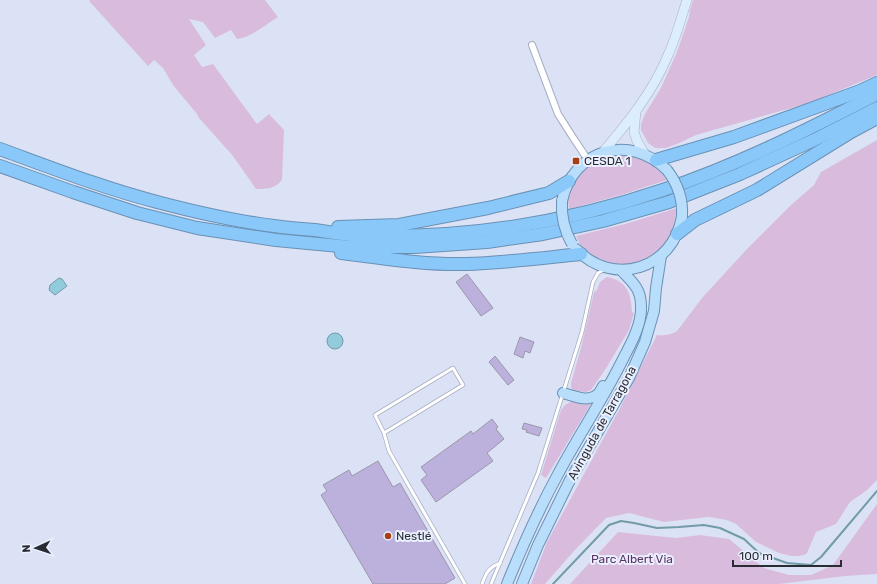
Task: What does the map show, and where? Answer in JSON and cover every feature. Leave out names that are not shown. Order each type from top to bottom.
[{"type":"highway","points":[[656,160],[734,138],[860,91],[877,83]]},
{"type":"highway","points":[[0,149],[114,190],[156,202],[272,226],[353,235],[414,235],[485,231],[539,223],[599,210],[664,190],[735,163],[808,130],[877,94]]},
{"type":"highway","points":[[0,166],[137,213],[197,228],[276,240],[350,247],[415,247],[487,242],[543,234],[602,221],[669,202],[740,174],[814,140],[877,108]]},
{"type":"highway","points":[[677,234],[696,220],[757,190],[851,132],[877,118]]},
{"type":"highway","points":[[320,231],[330,228],[400,224],[488,208],[549,193],[569,182]]},
{"type":"highway","points":[[197,228],[211,235],[275,246],[421,262],[464,264],[511,262],[580,254]]},
{"type":"main road","points":[[603,152],[648,94],[668,55],[687,0]]},
{"type":"main road","points":[[636,111],[634,132],[644,153]]},
{"type":"main road","points":[[624,149],[644,153],[656,160],[667,170],[679,191],[682,203],[682,216],[677,234],[670,246],[661,256],[642,267],[621,270],[606,268],[595,264],[580,254],[568,238],[563,223],[562,201],[564,194],[569,182],[579,167],[603,152],[624,149]]},
{"type":"main road","name":"Avinguda de Tarragona","points":[[522,584],[538,544],[570,480],[629,378],[646,342],[654,310],[661,256]]},
{"type":"main road","name":"Avinguda de Tarragona","points":[[507,584],[525,542],[557,476],[616,374],[633,338],[642,307],[641,299],[635,284],[621,270]]},
{"type":"main road","points":[[563,393],[587,399],[598,394],[633,338]]},
{"type":"street","points":[[532,45],[558,114],[588,160]]},
{"type":"lane","points":[[492,584],[538,473],[582,332],[593,282],[598,273],[606,268]]},
{"type":"lane","points":[[384,433],[463,385],[453,368],[375,415],[384,433],[389,451],[465,584]]},
{"type":"lane","points":[[482,584],[486,573],[490,568],[500,563]]},
{"type":"green space","points":[[265,0],[278,17],[243,38],[237,39],[231,30],[215,38],[203,22],[189,19],[206,45],[194,55],[202,67],[213,64],[257,124],[269,114],[284,130],[282,180],[270,188],[256,189],[233,156],[199,118],[173,85],[163,68],[154,60],[148,66],[89,1]]},
{"type":"green space","points":[[693,0],[877,0],[877,75],[809,103],[696,135],[666,148],[655,148],[648,143],[641,130],[641,124],[645,114],[661,88],[677,52]]},
{"type":"green space","points":[[877,140],[877,480],[866,491],[850,502],[836,524],[816,532],[807,553],[804,555],[791,556],[779,553],[756,542],[736,524],[727,520],[709,517],[664,522],[629,513],[606,518],[545,584],[531,584],[547,542],[620,408],[657,335],[667,335],[677,331],[702,298],[747,249],[790,206],[814,185],[821,172]]},
{"type":"green space","points":[[627,155],[640,158],[650,163],[667,180],[621,195],[569,209],[568,200],[570,192],[577,177],[583,171],[604,158]]},
{"type":"green space","points":[[677,208],[672,231],[666,243],[656,253],[637,263],[620,265],[600,260],[588,254],[584,250],[576,236],[625,224]]},
{"type":"green space","points":[[607,277],[619,281],[627,289],[632,312],[634,313],[629,330],[591,390],[586,392],[573,391],[571,383],[594,292],[597,290],[600,282]]},
{"type":"green space","points":[[572,401],[592,402],[546,478],[541,475],[561,410],[565,405]]},
{"type":"green space","name":"Parc Albert Via","points":[[877,504],[877,574],[845,576],[779,584],[570,584],[618,532],[676,538],[700,535],[729,539],[764,568],[789,575],[811,575],[833,565]]},
{"type":"water","points":[[59,278],[62,279],[67,286],[55,295],[49,290],[50,285]]},
{"type":"water","points":[[332,333],[338,333],[343,338],[341,347],[338,349],[332,349],[327,344],[327,338]]},
{"type":"building","points":[[467,274],[493,308],[481,316],[456,282]]},
{"type":"building","points":[[520,337],[534,342],[530,353],[525,351],[523,358],[514,354]]},
{"type":"building","points":[[495,356],[514,380],[508,385],[489,362]]},
{"type":"building","points":[[492,419],[498,427],[496,429],[504,439],[487,453],[493,461],[436,502],[421,480],[427,475],[421,467],[471,431],[473,434]]},
{"type":"building","points":[[524,423],[542,428],[539,436],[526,432],[527,430],[522,429]]},
{"type":"building","name":"Nestlé","points":[[378,461],[393,487],[400,483],[455,578],[445,584],[373,584],[321,495],[327,491],[323,485],[349,470],[352,476]]},
{"type":"waterway","points":[[553,584],[609,525],[621,521],[657,528],[704,525],[720,528],[744,539],[759,553],[787,563],[811,565],[821,557],[877,491]]},
{"type":"place","name":"CESDA 1","points":[[576,161]]},
{"type":"place","name":"Nestlé","points":[[388,536]]}]
